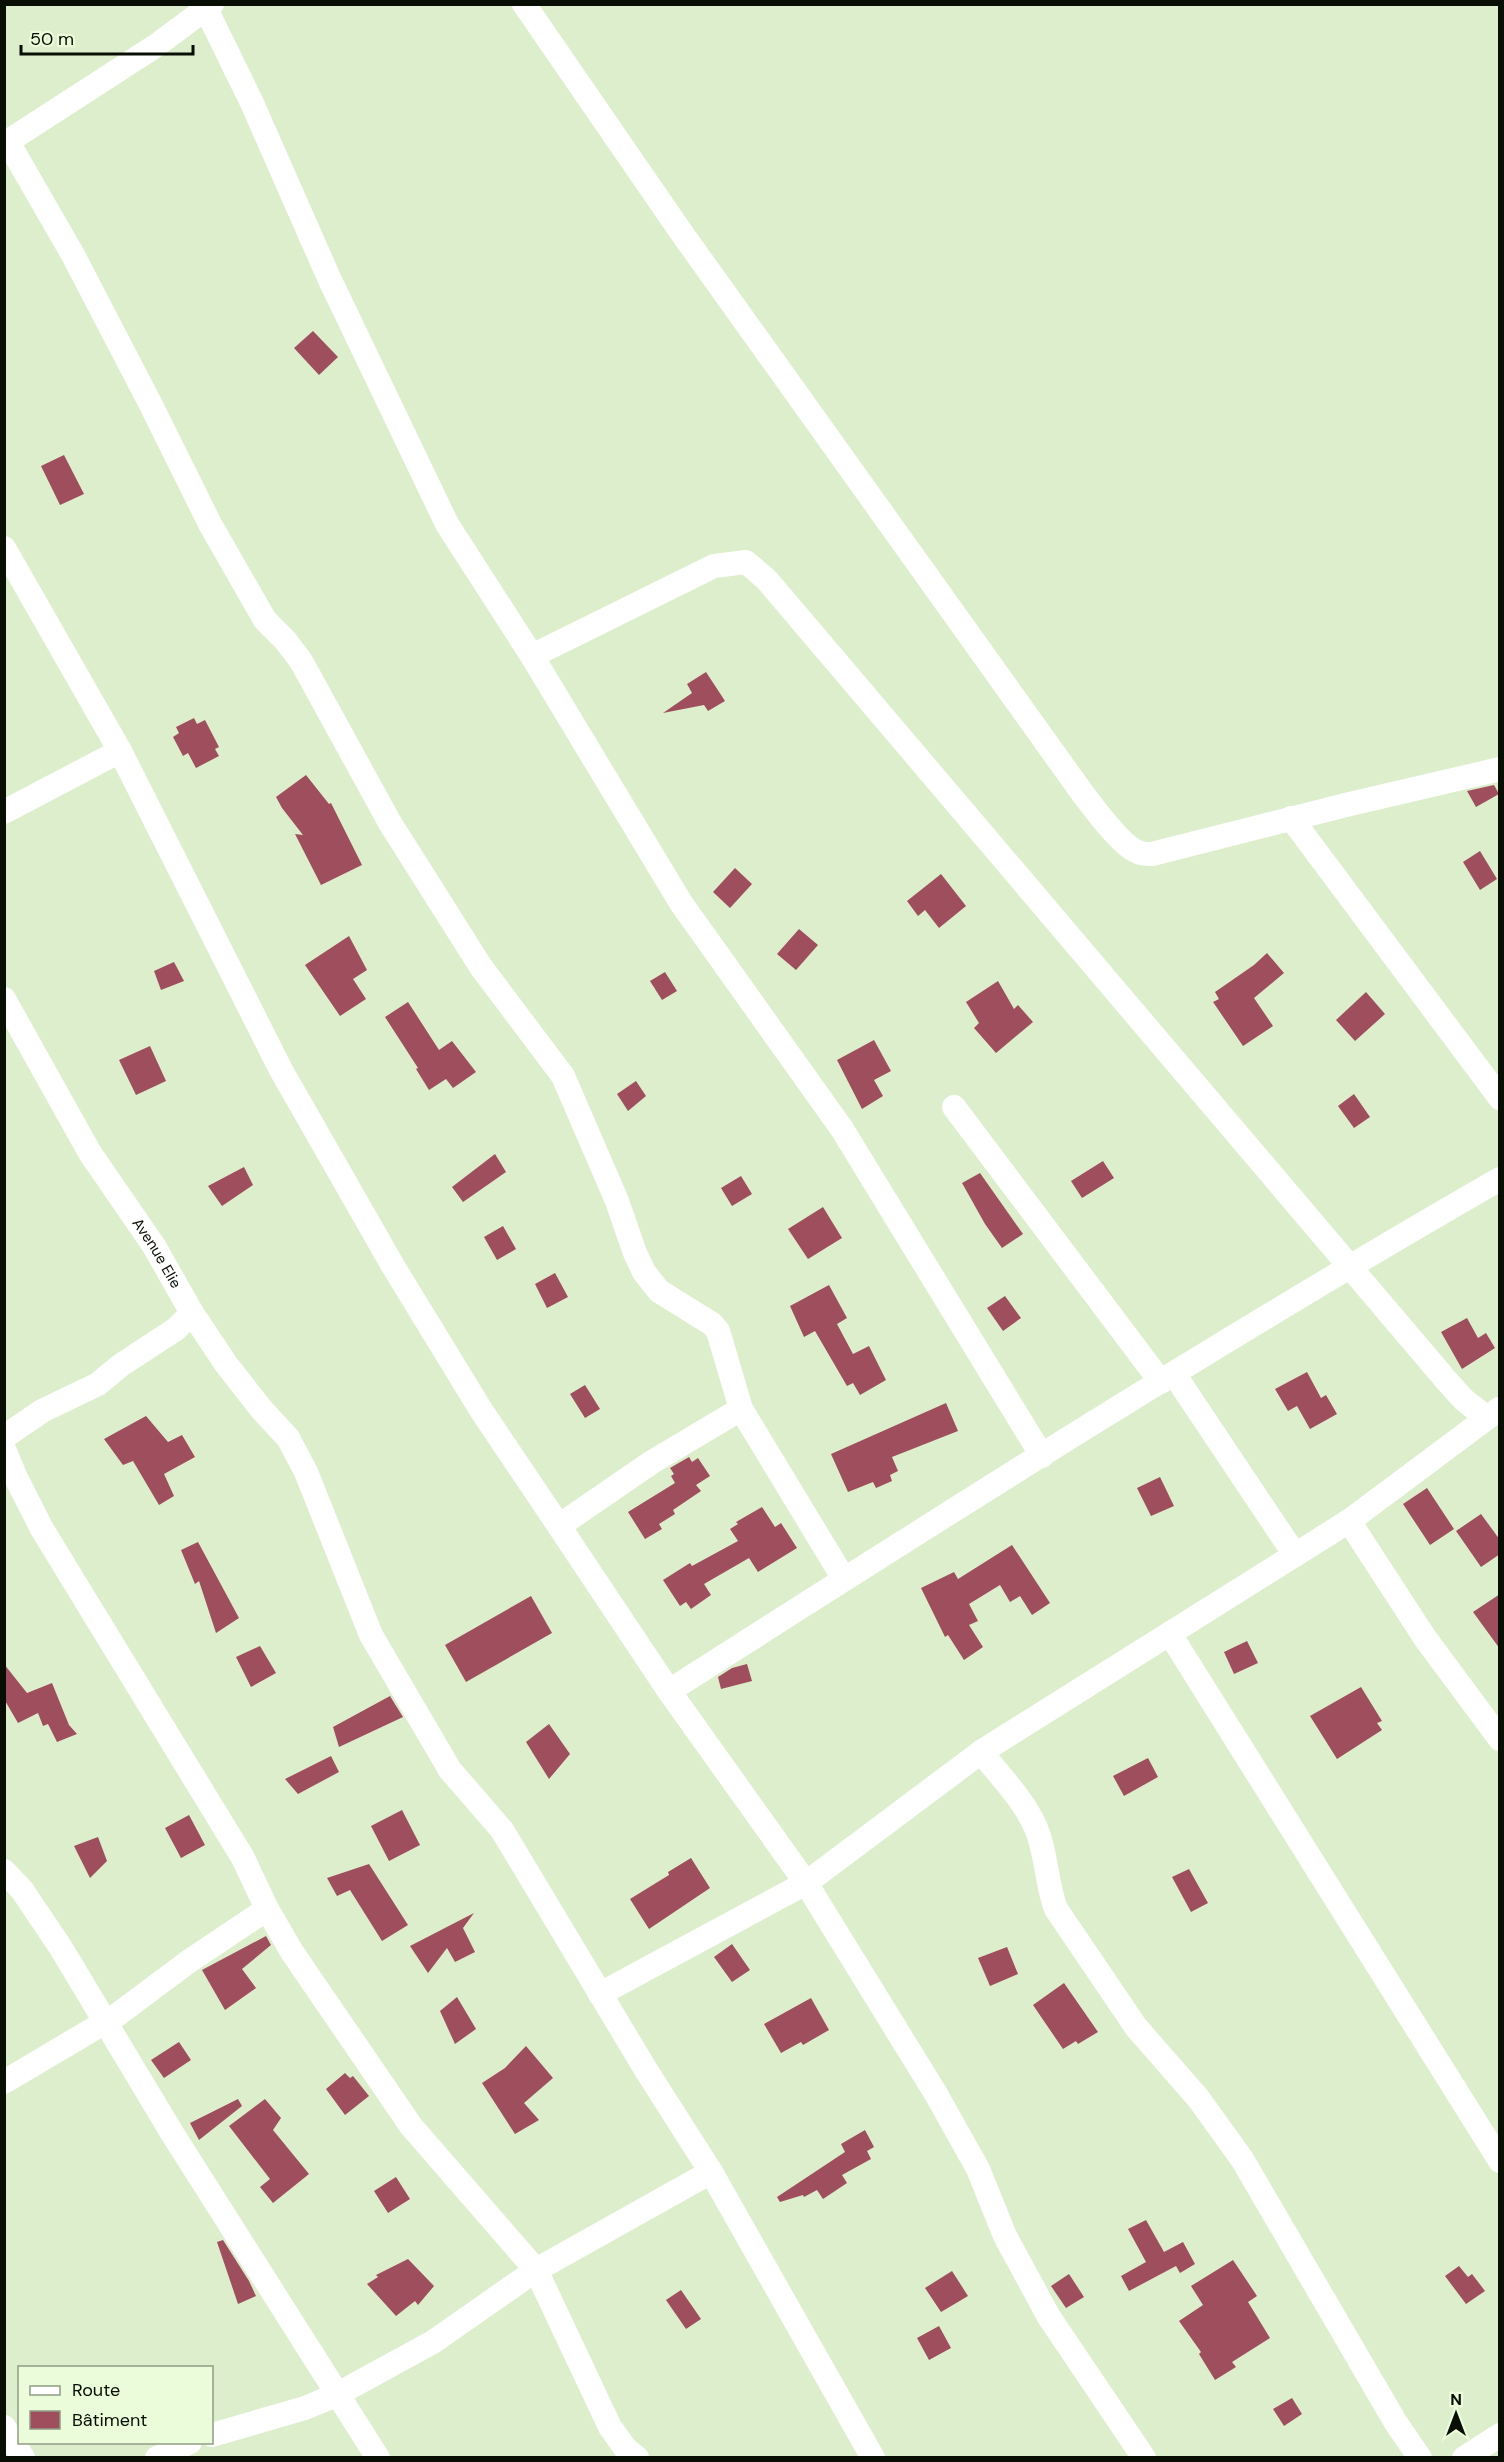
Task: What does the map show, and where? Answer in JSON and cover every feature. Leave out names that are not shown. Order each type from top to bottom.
[{"type":"street","points":[[524,4],[681,232],[1102,819],[1136,852],[1152,854],[1291,818],[1500,769]]},
{"type":"street","points":[[844,1579],[741,1409],[718,1331],[712,1324],[659,1291],[644,1272],[617,1201],[563,1076],[481,967],[390,823],[301,661],[285,640],[265,620],[210,524],[73,255],[6,143],[157,45],[209,7],[329,278],[447,524],[532,656],[681,903],[842,1129],[1042,1455]]},
{"type":"street","points":[[4,548],[120,752],[293,1091],[393,1266],[481,1410],[669,1691],[806,1883],[942,2103],[978,2169],[1005,2236],[1049,2317],[1144,2457]]},
{"type":"street","points":[[532,656],[714,566],[746,562],[767,580],[1446,1380],[1464,1400],[1493,1413],[1349,1521],[981,1752],[806,1883],[600,1994]]},
{"type":"street","points":[[4,812],[120,752]]},
{"type":"street","points":[[1291,818],[1500,1098]]},
{"type":"street","name":"Avenue Elie","points":[[4,999],[90,1153],[154,1246],[192,1314],[233,1373],[288,1438],[306,1472],[370,1635],[450,1770],[502,1830],[600,1994],[711,2172],[873,2457]]},
{"type":"street","points":[[954,1107],[1168,1378],[1295,1555]]},
{"type":"street","points":[[669,1691],[844,1579],[1349,1265],[1500,1179]]},
{"type":"street","points":[[4,1437],[42,1411],[98,1384],[120,1365],[176,1329],[192,1314]]},
{"type":"street","points":[[559,1526],[652,1462],[741,1409]]},
{"type":"street","points":[[4,1449],[42,1529],[243,1858],[267,1909],[292,1952],[411,2126],[537,2270],[610,2427],[626,2448],[637,2457]]},
{"type":"street","points":[[1349,1521],[1425,1638],[1500,1738]]},
{"type":"street","points":[[1170,1635],[1500,2161]]},
{"type":"street","points":[[981,1752],[1028,1813],[1036,1829],[1043,1848],[1049,1890],[1056,1909],[1136,2027],[1198,2097],[1242,2159],[1390,2413],[1420,2457]]},
{"type":"street","points":[[4,1872],[22,1890],[55,1939],[172,2133],[378,2457]]},
{"type":"street","points":[[4,2082],[117,2015],[188,1962],[267,1909]]},
{"type":"street","points":[[213,2435],[305,2408],[336,2394],[433,2342],[537,2270],[711,2172]]},
{"type":"street","points":[[4,2427],[23,2457]]},
{"type":"street","points":[[1464,2457],[1500,2435]]},
{"type":"street","points":[[157,2457],[186,2444]]},
{"type":"building","points":[[313,331],[338,357],[319,375],[294,348]]},
{"type":"building","points":[[64,455],[84,494],[60,505],[41,466]]},
{"type":"building","points":[[706,672],[725,701],[708,711],[704,705],[663,713],[692,693],[687,684]]},
{"type":"building","points":[[194,718],[197,724],[205,720],[219,747],[215,749],[219,756],[196,768],[188,753],[183,756],[173,737],[179,733],[176,727]]},
{"type":"building","points":[[306,775],[329,804],[331,803],[362,865],[321,885],[295,834],[303,835],[276,797]]},
{"type":"building","points":[[1494,785],[1499,794],[1476,807],[1467,791]]},
{"type":"building","points":[[1480,851],[1497,879],[1480,890],[1463,862]]},
{"type":"building","points":[[735,868],[752,884],[730,908],[713,892]]},
{"type":"building","points":[[941,874],[966,906],[939,928],[925,910],[918,916],[907,901]]},
{"type":"building","points":[[799,929],[818,945],[796,970],[777,954]]},
{"type":"building","points":[[349,936],[367,970],[353,979],[366,999],[340,1016],[305,965]]},
{"type":"building","points":[[1267,953],[1284,973],[1254,998],[1273,1026],[1243,1046],[1213,1002],[1219,999],[1215,992],[1254,965]]},
{"type":"building","points":[[174,962],[184,981],[161,990],[154,971]]},
{"type":"building","points":[[665,972],[677,991],[662,1000],[650,981]]},
{"type":"building","points":[[998,981],[1014,1009],[1018,1005],[1033,1022],[996,1053],[974,1028],[979,1023],[966,1002]]},
{"type":"building","points":[[1366,992],[1385,1014],[1355,1041],[1336,1020]]},
{"type":"building","points":[[408,1002],[439,1050],[452,1041],[476,1072],[453,1088],[446,1079],[429,1090],[416,1069],[418,1068],[385,1017]]},
{"type":"building","points":[[874,1040],[891,1071],[874,1080],[883,1096],[862,1109],[837,1060]]},
{"type":"building","points":[[150,1046],[166,1081],[136,1095],[119,1060]]},
{"type":"building","points":[[636,1081],[646,1096],[628,1111],[617,1094]]},
{"type":"building","points":[[1354,1094],[1370,1117],[1354,1128],[1338,1106]]},
{"type":"building","points":[[495,1154],[506,1172],[463,1202],[452,1187]]},
{"type":"building","points":[[1103,1161],[1114,1178],[1082,1198],[1071,1181]]},
{"type":"building","points":[[244,1167],[253,1185],[222,1206],[208,1186]]},
{"type":"building","points":[[980,1173],[1023,1234],[1002,1248],[985,1224],[962,1183]]},
{"type":"building","points":[[741,1176],[752,1194],[732,1206],[721,1188]]},
{"type":"building","points":[[823,1207],[842,1238],[808,1259],[788,1229]]},
{"type":"building","points":[[503,1226],[516,1249],[497,1260],[484,1237]]},
{"type":"building","points":[[555,1273],[568,1297],[547,1308],[535,1284]]},
{"type":"building","points":[[829,1285],[847,1318],[837,1324],[853,1354],[869,1346],[886,1380],[860,1395],[853,1383],[847,1386],[815,1331],[804,1337],[790,1306]]},
{"type":"building","points":[[1005,1296],[1021,1318],[1003,1331],[987,1308]]},
{"type":"building","points":[[1467,1318],[1478,1338],[1486,1333],[1495,1348],[1462,1369],[1441,1332]]},
{"type":"building","points":[[1307,1372],[1321,1398],[1326,1395],[1337,1414],[1310,1429],[1297,1406],[1288,1411],[1275,1389]]},
{"type":"building","points":[[585,1385],[600,1409],[585,1418],[570,1394]]},
{"type":"building","points":[[946,1403],[958,1431],[892,1457],[898,1471],[890,1475],[892,1481],[876,1488],[873,1482],[848,1492],[831,1454]]},
{"type":"building","points":[[146,1416],[168,1442],[182,1435],[195,1457],[164,1474],[174,1496],[159,1505],[133,1461],[123,1465],[104,1439]]},
{"type":"building","points":[[689,1457],[692,1462],[698,1458],[710,1476],[696,1485],[701,1491],[673,1510],[675,1514],[659,1524],[662,1529],[645,1539],[628,1512],[675,1483],[671,1476],[674,1474],[670,1468]]},
{"type":"building","points":[[1160,1477],[1174,1506],[1151,1516],[1137,1488]]},
{"type":"building","points":[[1427,1488],[1454,1529],[1430,1545],[1403,1504]]},
{"type":"building","points":[[762,1507],[775,1527],[781,1523],[797,1548],[758,1572],[749,1558],[704,1584],[711,1595],[691,1609],[686,1602],[680,1606],[663,1580],[690,1563],[692,1566],[738,1541],[730,1529],[738,1524],[736,1522]]},
{"type":"building","points":[[1481,1514],[1500,1540],[1500,1554],[1481,1567],[1456,1531]]},
{"type":"building","points":[[198,1542],[239,1618],[216,1633],[199,1581],[195,1584],[181,1550]]},
{"type":"building","points":[[1012,1545],[1050,1603],[1032,1615],[1020,1596],[1010,1602],[1000,1585],[969,1604],[978,1621],[969,1625],[983,1647],[964,1660],[948,1635],[945,1637],[921,1588],[954,1572],[958,1579]]},
{"type":"building","points":[[1500,1594],[1500,1649],[1473,1612]]},
{"type":"building","points":[[531,1596],[552,1633],[466,1682],[445,1645]]},
{"type":"building","points":[[1247,1641],[1258,1663],[1234,1674],[1224,1652]]},
{"type":"building","points":[[260,1646],[276,1673],[251,1687],[236,1657]]},
{"type":"building","points":[[4,1664],[27,1693],[52,1683],[69,1725],[77,1734],[57,1742],[48,1724],[43,1726],[38,1713],[18,1723],[4,1699]]},
{"type":"building","points":[[747,1664],[752,1681],[721,1689],[718,1677],[732,1668]]},
{"type":"building","points":[[1361,1687],[1382,1721],[1377,1723],[1382,1730],[1337,1759],[1310,1716]]},
{"type":"building","points":[[390,1696],[403,1717],[339,1747],[333,1727]]},
{"type":"building","points":[[549,1724],[570,1754],[549,1779],[526,1742]]},
{"type":"building","points":[[331,1756],[339,1772],[298,1794],[285,1779]]},
{"type":"building","points":[[1148,1758],[1158,1777],[1124,1796],[1113,1776]]},
{"type":"building","points":[[402,1810],[420,1845],[389,1861],[371,1826]]},
{"type":"building","points":[[189,1815],[205,1845],[181,1858],[165,1828]]},
{"type":"building","points":[[98,1837],[107,1861],[90,1878],[74,1846]]},
{"type":"building","points":[[691,1858],[710,1888],[649,1929],[630,1899],[669,1875],[668,1872]]},
{"type":"building","points":[[369,1864],[408,1925],[382,1941],[350,1890],[337,1896],[327,1878]]},
{"type":"building","points":[[1189,1869],[1208,1903],[1191,1912],[1172,1877]]},
{"type":"building","points":[[474,1913],[463,1928],[475,1952],[455,1962],[447,1948],[428,1973],[410,1946]]},
{"type":"building","points":[[266,1936],[271,1945],[242,1969],[256,1988],[225,2010],[202,1970]]},
{"type":"building","points":[[732,1944],[750,1970],[732,1982],[714,1957]]},
{"type":"building","points":[[1007,1947],[1018,1974],[990,1986],[978,1958]]},
{"type":"building","points":[[1064,1983],[1098,2032],[1078,2044],[1076,2041],[1063,2049],[1033,2005]]},
{"type":"building","points":[[457,1997],[476,2029],[455,2044],[440,2011]]},
{"type":"building","points":[[811,1998],[829,2030],[803,2045],[801,2042],[781,2053],[764,2024]]},
{"type":"building","points":[[179,2042],[191,2060],[164,2078],[151,2060]]},
{"type":"building","points":[[526,2046],[553,2078],[524,2103],[539,2120],[515,2134],[482,2083],[505,2068]]},
{"type":"building","points":[[345,2073],[350,2078],[353,2076],[369,2096],[345,2115],[326,2089]]},
{"type":"building","points":[[238,2099],[242,2106],[199,2140],[190,2123]]},
{"type":"building","points":[[265,2099],[281,2118],[273,2130],[309,2174],[273,2203],[260,2187],[270,2179],[229,2126]]},
{"type":"building","points":[[865,2130],[874,2147],[867,2151],[871,2159],[842,2175],[847,2183],[823,2199],[817,2190],[804,2197],[803,2195],[780,2202],[777,2197],[845,2152],[841,2144]]},
{"type":"building","points":[[396,2177],[410,2199],[388,2213],[374,2191]]},
{"type":"building","points":[[1146,2220],[1164,2252],[1183,2242],[1195,2264],[1180,2273],[1176,2266],[1129,2291],[1121,2276],[1146,2262],[1128,2229]]},
{"type":"building","points":[[223,2240],[256,2296],[238,2304],[217,2242]]},
{"type":"building","points":[[408,2259],[434,2286],[418,2305],[415,2301],[396,2316],[367,2284],[378,2277],[376,2275]]},
{"type":"building","points":[[1233,2260],[1257,2296],[1248,2302],[1270,2338],[1232,2362],[1236,2367],[1215,2380],[1199,2354],[1201,2352],[1179,2321],[1203,2305],[1191,2286]]},
{"type":"building","points":[[1459,2266],[1468,2277],[1472,2274],[1485,2291],[1466,2304],[1445,2276]]},
{"type":"building","points":[[952,2271],[968,2296],[941,2312],[925,2288]]},
{"type":"building","points":[[1069,2274],[1084,2297],[1066,2308],[1051,2286]]},
{"type":"building","points":[[681,2290],[701,2319],[686,2329],[666,2300]]},
{"type":"building","points":[[939,2326],[951,2348],[929,2360],[917,2338]]},
{"type":"building","points":[[1292,2398],[1302,2414],[1284,2426],[1273,2409]]}]
